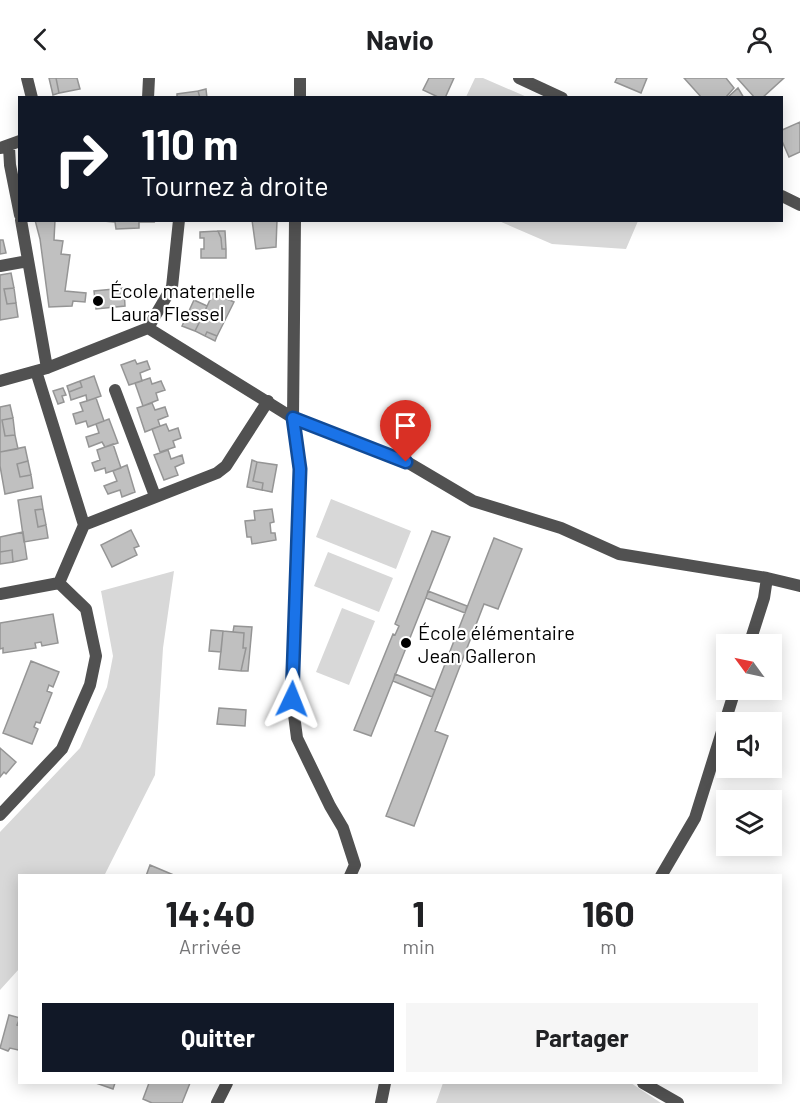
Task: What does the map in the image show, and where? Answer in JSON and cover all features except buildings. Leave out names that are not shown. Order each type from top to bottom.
[{"type":"street","points":[[27,78],[32,96]]},
{"type":"street","points":[[148,96],[149,78]]},
{"type":"street","points":[[300,78],[300,96]]},
{"type":"street","points":[[519,78],[558,96]]},
{"type":"street","points":[[9,145],[10,165],[18,205]]},
{"type":"street","points":[[783,196],[800,205]]},
{"type":"street","points":[[21,222],[41,370],[84,525],[59,583]]},
{"type":"street","points":[[0,381],[41,370],[148,328],[172,287],[179,222]]},
{"type":"street","points":[[295,222],[293,418],[300,469],[292,699],[297,738],[343,828],[355,872]]},
{"type":"street","points":[[0,266],[28,261]]},
{"type":"street","points":[[148,328],[293,418],[406,462],[473,501],[561,528],[619,554],[767,578],[800,586]]},
{"type":"street","points":[[115,390],[155,496]]},
{"type":"street","points":[[84,525],[217,473],[226,466],[268,402]]},
{"type":"street","points":[[753,634],[764,598],[767,578]]},
{"type":"street","points":[[0,594],[59,583]]},
{"type":"street","points":[[0,815],[62,749],[90,685],[96,656],[86,609],[59,583]]},
{"type":"street","points":[[662,874],[695,818],[732,700]]},
{"type":"street","points":[[217,1103],[226,1084]]},
{"type":"street","points":[[381,1103],[385,1084]]},
{"type":"street","points":[[645,1084],[678,1103]]},
{"type":"shaded area","points":[[475,78],[483,78],[525,96],[466,96]]},
{"type":"shaded area","points":[[501,222],[637,222],[626,249],[552,244]]},
{"type":"shaded area","points":[[331,499],[411,531],[396,569],[316,537]]},
{"type":"shaded area","points":[[328,552],[393,578],[379,612],[314,586]]},
{"type":"shaded area","points":[[174,571],[163,648],[155,775],[105,874],[18,874],[18,970],[0,990],[0,832],[80,748],[107,687],[113,656],[101,591]]},
{"type":"shaded area","points":[[342,608],[375,621],[349,685],[316,672]]},
{"type":"shaded area","points":[[443,1084],[632,1084],[661,1103],[436,1103]]},
{"type":"place","name":"École maternelle Laura Flessel","points":[[98,301]]},
{"type":"place","name":"École élémentaire Jean Galleron","points":[[406,643]]},
{"type":"route","points":[[292,699],[300,469],[293,418],[406,462]]}]
